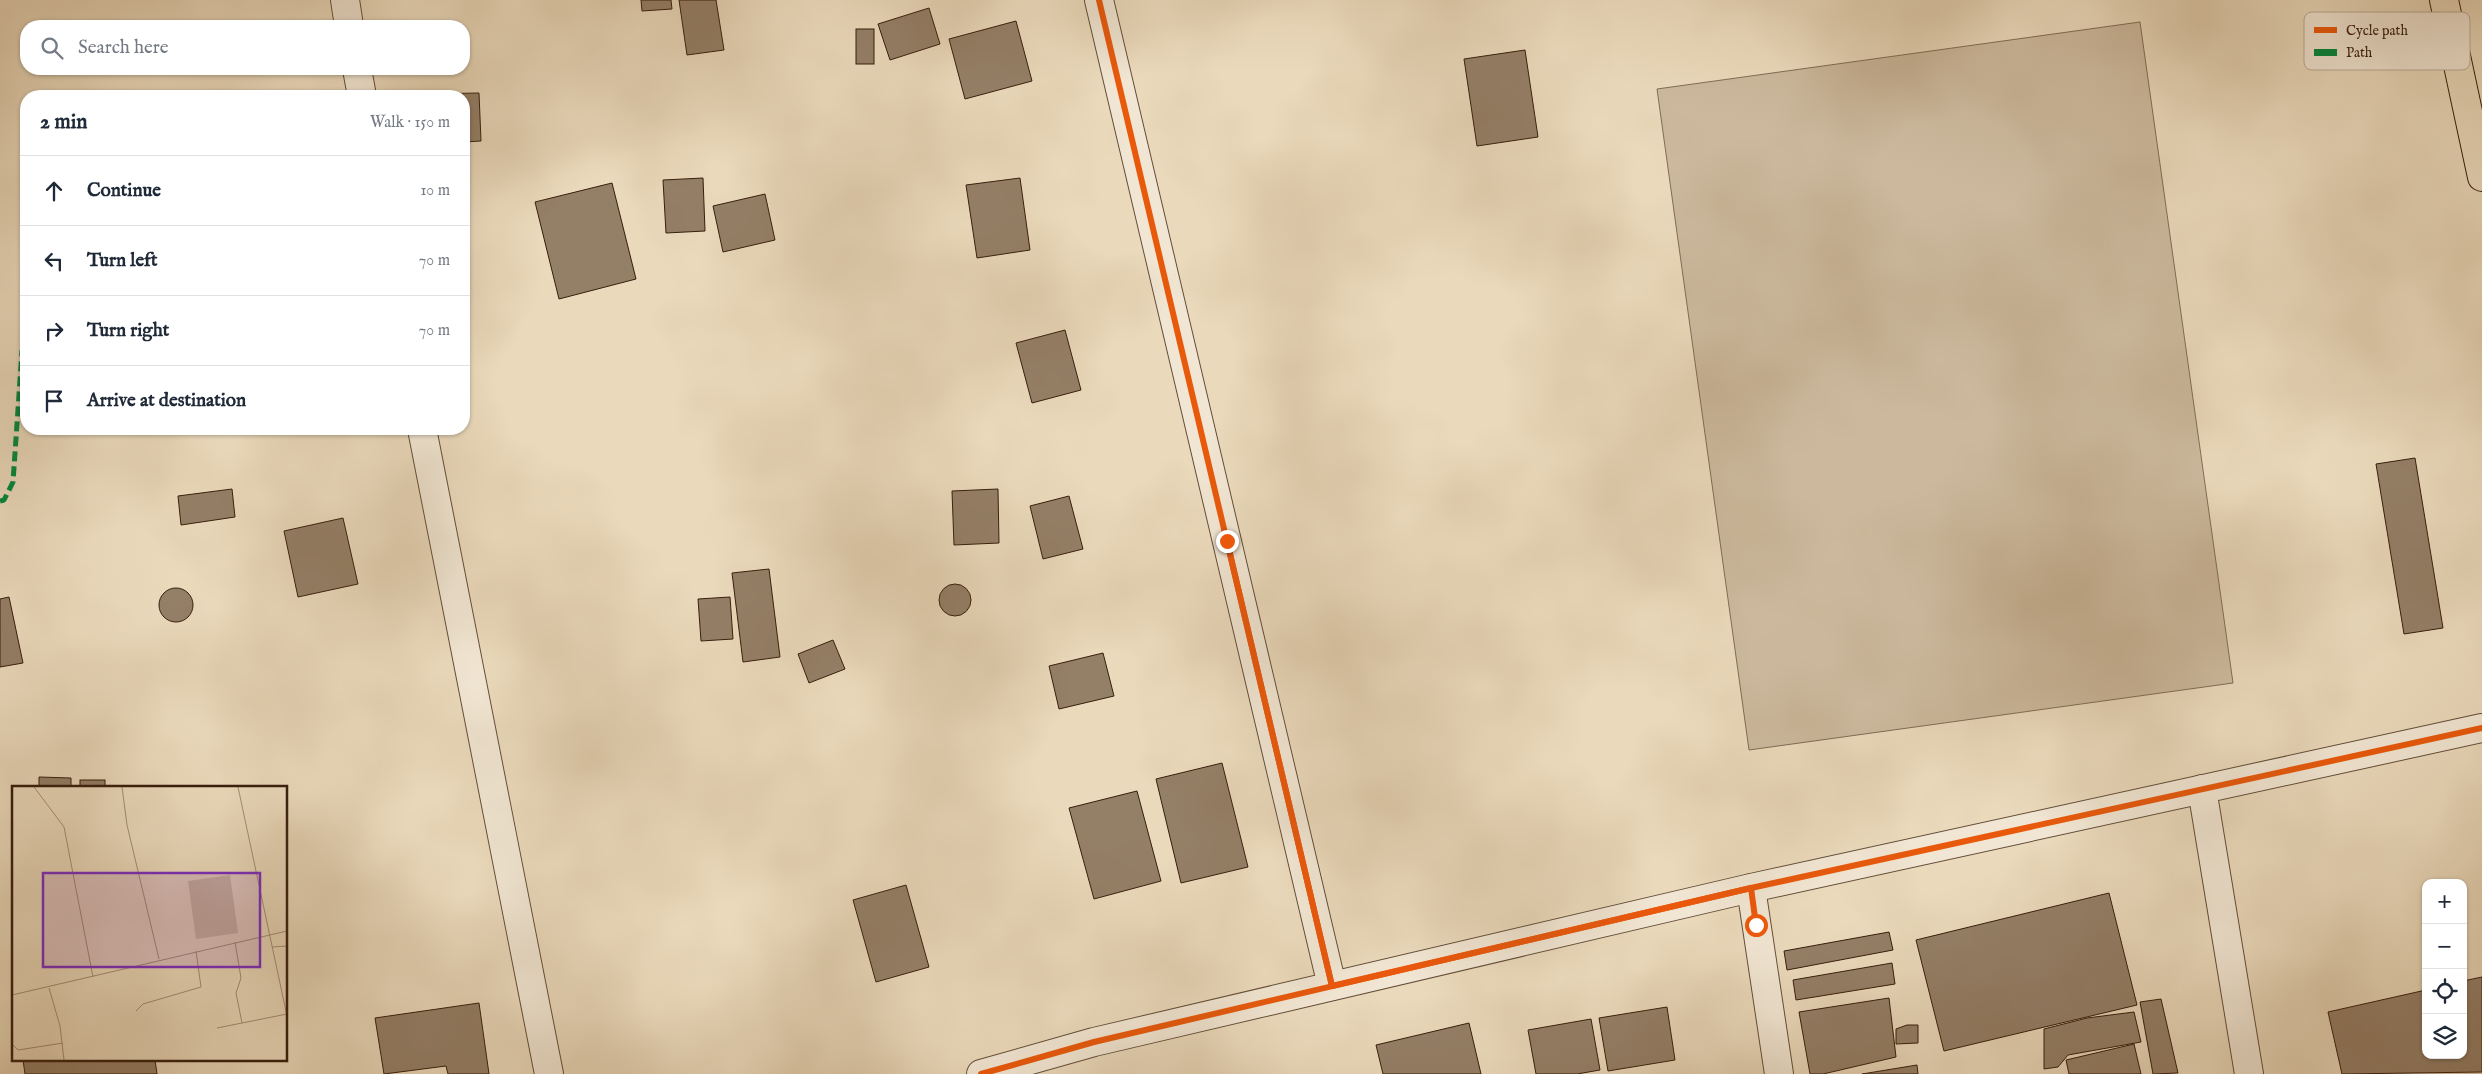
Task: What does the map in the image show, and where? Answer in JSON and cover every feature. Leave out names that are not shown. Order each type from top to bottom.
[{"type":"highway","points":[[2459,70],[2482,177]]},
{"type":"street","points":[[345,0],[349,20]]},
{"type":"street","points":[[1099,0],[1332,986]]},
{"type":"street","points":[[358,75],[361,90]]},
{"type":"street","points":[[423,435],[548,1074]]},
{"type":"street","points":[[981,1074],[1094,1042],[1751,888],[2482,728]]},
{"type":"street","points":[[2202,789],[2249,1074]]},
{"type":"street","points":[[1751,888],[1779,1074]]},
{"type":"shaded area","points":[[2140,22],[2233,683],[1749,750],[1657,89]]},
{"type":"building","points":[[641,0],[671,0],[672,9],[642,11]]},
{"type":"building","points":[[679,0],[716,0],[724,50],[687,55]]},
{"type":"building","points":[[929,8],[940,44],[890,60],[878,24]]},
{"type":"building","points":[[1016,21],[1032,81],[965,99],[949,39]]},
{"type":"building","points":[[856,29],[874,29],[874,64],[856,64]]},
{"type":"building","points":[[1525,50],[1538,137],[1477,146],[1464,59]]},
{"type":"building","points":[[470,93],[479,93],[481,141],[470,142]]},
{"type":"building","points":[[703,178],[705,231],[666,233],[663,180]]},
{"type":"building","points":[[1020,178],[1030,250],[977,258],[966,185]]},
{"type":"building","points":[[612,183],[636,279],[559,299],[535,202]]},
{"type":"building","points":[[765,194],[775,240],[723,252],[713,206]]},
{"type":"building","points":[[1065,330],[1081,390],[1032,403],[1016,343]]},
{"type":"building","points":[[2415,458],[2443,628],[2404,634],[2376,464]]},
{"type":"building","points":[[232,489],[235,517],[181,525],[178,496]]},
{"type":"building","points":[[998,489],[999,543],[954,545],[952,491]]},
{"type":"building","points":[[1069,496],[1083,549],[1043,559],[1030,506]]},
{"type":"building","points":[[343,518],[358,584],[298,597],[284,531]]},
{"type":"building","points":[[769,569],[780,657],[743,662],[732,573]]},
{"type":"building","points":[[955,584],[966,589],[971,600],[966,611],[955,616],[944,611],[939,600],[944,589]]},
{"type":"building","points":[[176,588],[188,593],[193,605],[188,617],[176,622],[164,617],[159,605],[164,593]]},
{"type":"building","points":[[9,597],[23,663],[0,667],[0,599]]},
{"type":"building","points":[[730,597],[733,639],[701,641],[698,599]]},
{"type":"building","points":[[833,640],[845,669],[809,683],[798,654]]},
{"type":"building","points":[[1103,653],[1114,696],[1059,709],[1049,666]]},
{"type":"building","points":[[1222,763],[1248,867],[1181,883],[1156,779]]},
{"type":"building","points":[[39,777],[71,778],[71,786],[39,786]]},
{"type":"building","points":[[80,780],[105,780],[105,786],[80,786]]},
{"type":"building","points":[[1137,791],[1161,881],[1094,899],[1069,808]]},
{"type":"building","points":[[906,885],[929,967],[876,982],[853,900]]},
{"type":"building","points":[[2109,893],[2137,1005],[1944,1051],[1916,940]]},
{"type":"building","points":[[1889,932],[1893,950],[1787,970],[1784,951]]},
{"type":"building","points":[[1892,963],[1895,984],[1796,1000],[1793,980]]},
{"type":"building","points":[[2482,977],[2482,1072],[2342,1074],[2328,1012],[2422,991],[2422,1059],[2467,1059],[2467,980]]},
{"type":"building","points":[[1889,998],[1896,1057],[1823,1074],[1810,1074],[1799,1012]]},
{"type":"building","points":[[2161,999],[2178,1073],[2153,1074],[2140,1002]]},
{"type":"building","points":[[479,1003],[489,1074],[448,1074],[446,1066],[384,1074],[375,1018]]},
{"type":"building","points":[[1667,1007],[1675,1060],[1608,1071],[1599,1018]]},
{"type":"building","points":[[2134,1012],[2141,1042],[2068,1055],[2058,1067],[2044,1069],[2044,1029],[2087,1018]]},
{"type":"building","points":[[1591,1019],[1600,1070],[1577,1074],[1536,1074],[1528,1030]]},
{"type":"building","points":[[1469,1023],[1481,1074],[1383,1074],[1376,1045]]},
{"type":"building","points":[[1907,1025],[1918,1025],[1918,1043],[1896,1044],[1896,1029]]},
{"type":"building","points":[[2134,1044],[2141,1074],[2069,1074],[2066,1060]]},
{"type":"building","points":[[23,1062],[155,1062],[157,1074],[25,1074]]},
{"type":"building","points":[[1917,1065],[1918,1074],[1862,1074]]},
{"type":"marked path","points":[[0,501],[4,500],[13,482],[20,380]]},
{"type":"cycle path","points":[[1099,0],[1332,986]]},
{"type":"cycle path","points":[[981,1074],[1094,1042],[1751,888],[2482,728]]},
{"type":"route","points":[[1227,541],[1332,986],[1751,888],[1756,925]]}]
